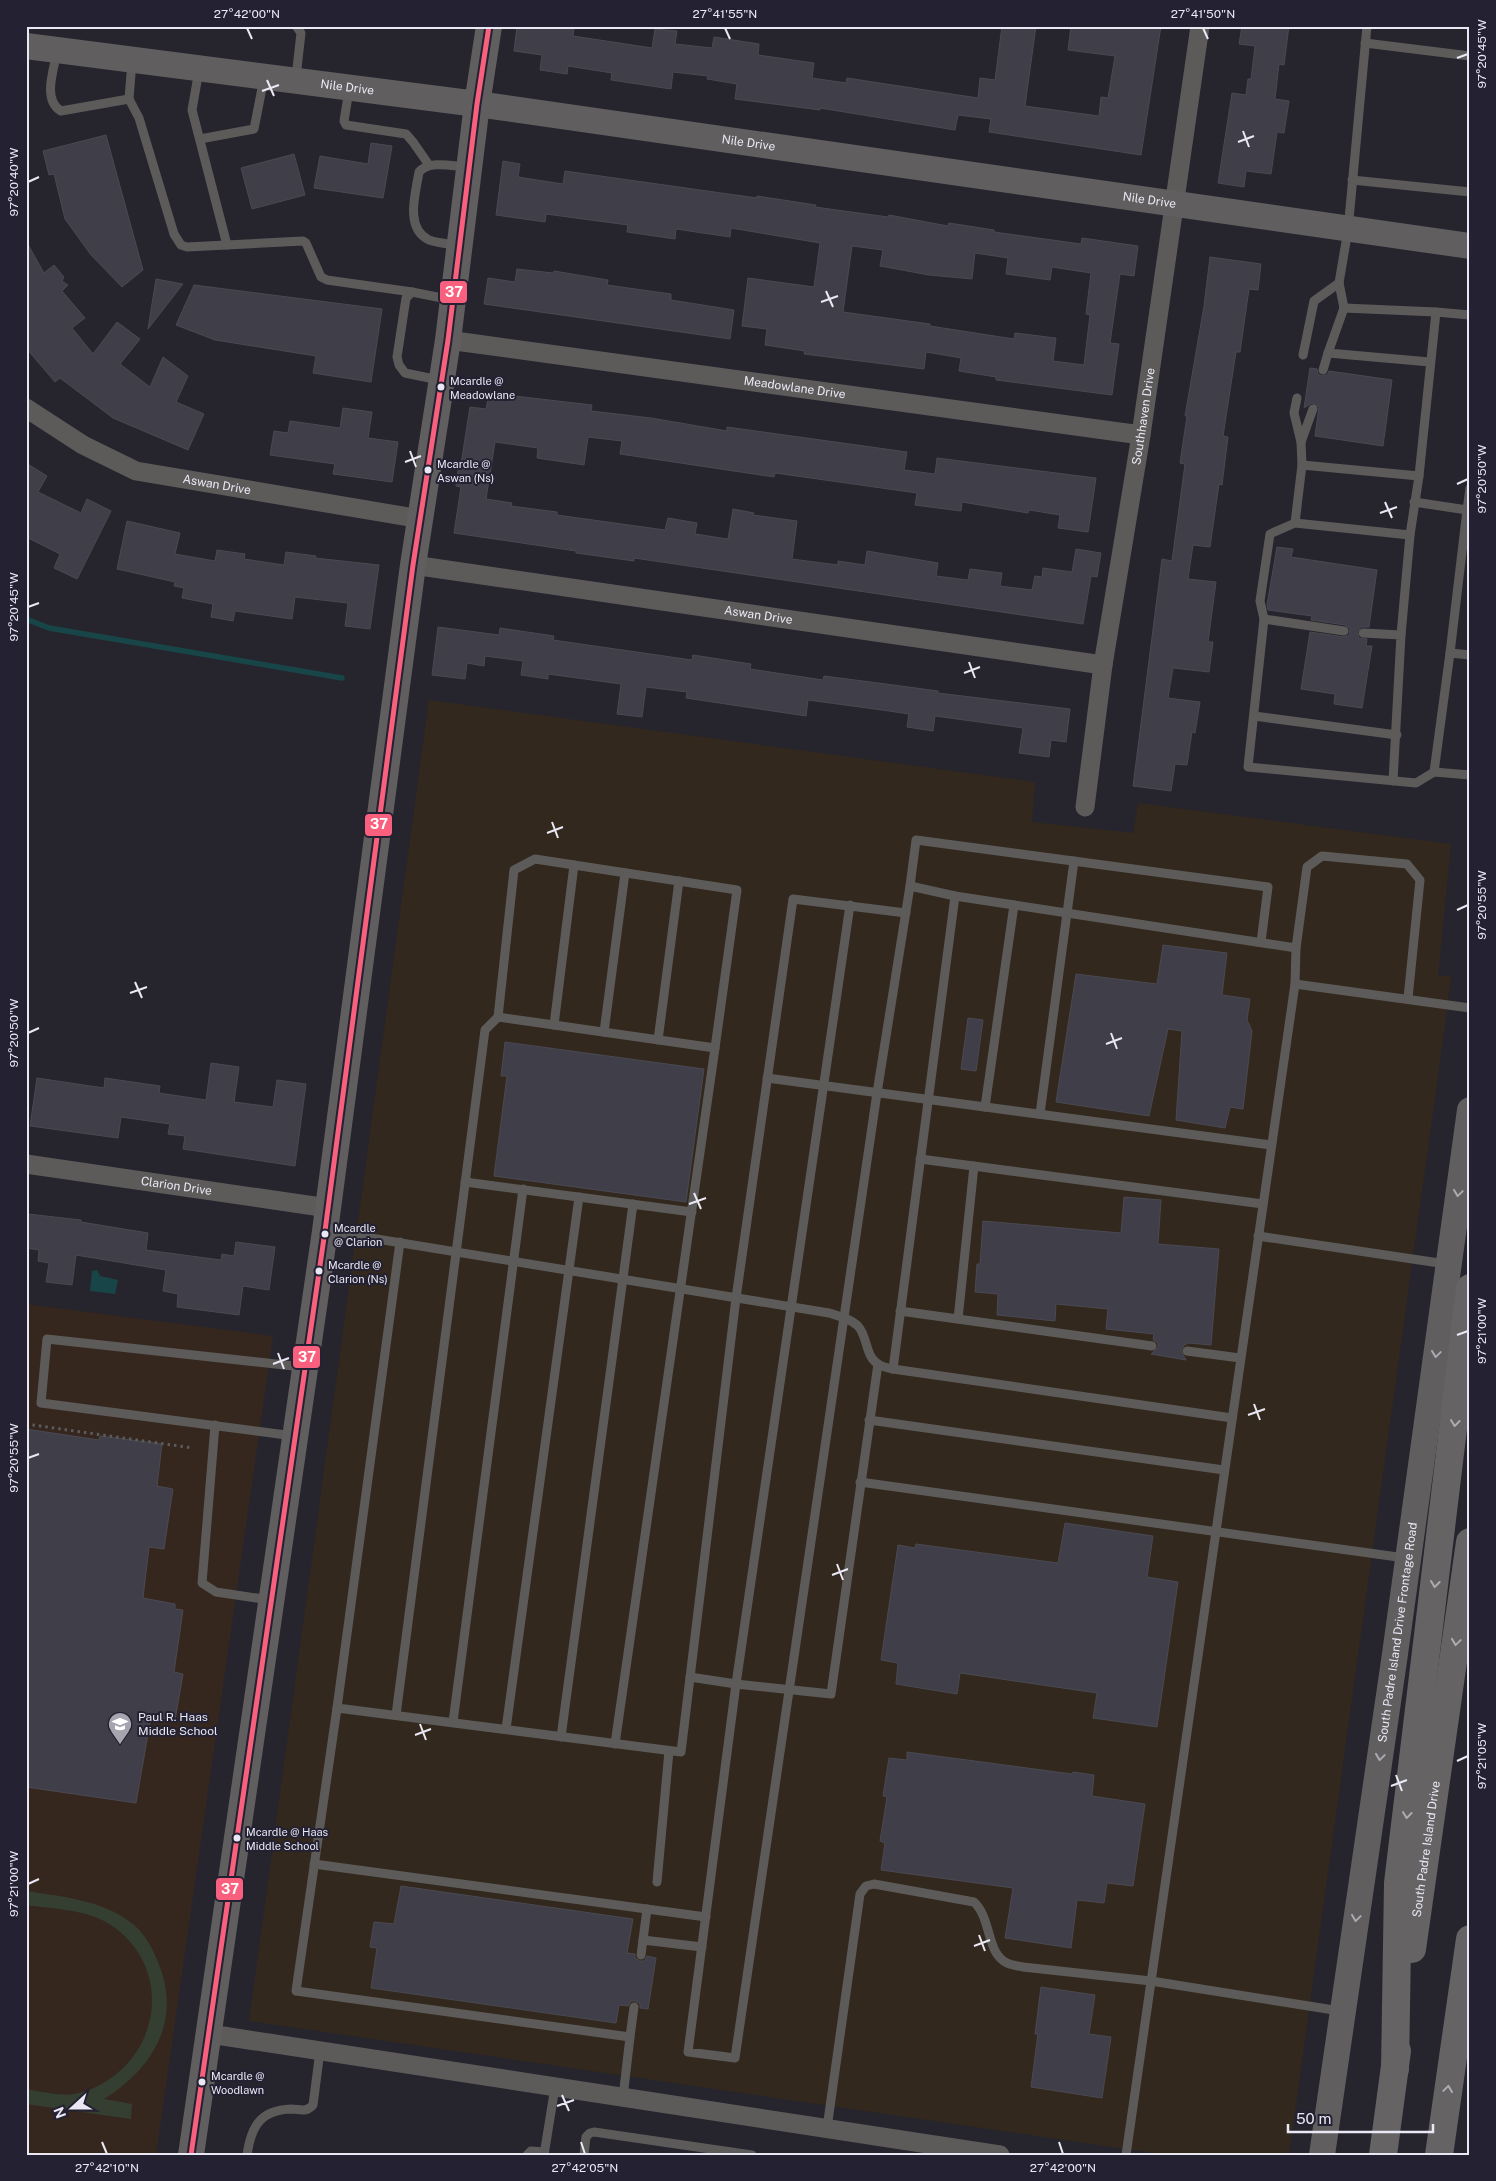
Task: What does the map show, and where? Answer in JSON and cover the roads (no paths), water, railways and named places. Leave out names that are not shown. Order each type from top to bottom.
[{"type":"highway","points":[[1395,2069],[1398,1883],[1470,1288]]},
{"type":"highway","name":"South Padre Island Drive","points":[[1383,2155],[1470,1542]]},
{"type":"highway","points":[[1439,2155],[1470,1939]]},
{"type":"main road","points":[[191,2155],[306,1368],[413,565],[448,340],[477,104],[489,26]]},
{"type":"main road","name":"Nile Drive","points":[[26,46],[477,104],[1470,246]]},
{"type":"main road","name":"South Padre Island Drive Frontage Road","points":[[1322,2155],[1408,1559],[1470,1110]]},
{"type":"street","name":"Southhaven Drive","points":[[1085,807],[1104,665],[1176,205],[1200,26]]},
{"type":"street","name":"Meadowlane Drive","points":[[448,340],[1141,435]]},
{"type":"street","name":"Aswan Drive","points":[[26,408],[83,446],[136,471],[421,519]]},
{"type":"street","name":"Aswan Drive","points":[[413,565],[1104,665]]},
{"type":"street","name":"Clarion Drive","points":[[26,1164],[326,1219]]},
{"type":"street","points":[[210,2034],[1000,2155]]},
{"type":"lane","points":[[295,80],[301,33],[296,26]]},
{"type":"lane","points":[[1323,370],[1344,308],[1339,283],[1348,230],[1367,26]]},
{"type":"lane","points":[[1366,43],[1470,56]]},
{"type":"lane","points":[[57,50],[50,94],[55,108],[61,111],[129,99]]},
{"type":"lane","points":[[133,59],[129,99],[139,118],[174,234],[181,244],[187,248],[303,241],[306,243],[322,277],[326,280],[412,292],[452,300]]},
{"type":"lane","points":[[199,68],[192,110],[227,245]]},
{"type":"lane","points":[[200,139],[254,129],[264,76]]},
{"type":"lane","points":[[350,87],[344,121],[346,125],[406,134],[414,142],[429,165]]},
{"type":"lane","points":[[459,246],[429,239],[418,228],[412,214],[419,172],[422,167],[429,165],[469,167]]},
{"type":"lane","points":[[1352,180],[1470,192]]},
{"type":"lane","points":[[1303,355],[1314,301],[1339,283]]},
{"type":"lane","points":[[412,292],[406,298],[397,357],[399,366],[404,373],[442,380]]},
{"type":"lane","points":[[1344,308],[1470,315]]},
{"type":"lane","points":[[1393,781],[1401,635],[1410,535],[1419,476],[1436,312]]},
{"type":"lane","points":[[1328,353],[1430,362]]},
{"type":"lane","points":[[1295,523],[1302,465],[1301,442],[1294,413],[1297,398]]},
{"type":"lane","points":[[1301,442],[1314,409]]},
{"type":"lane","points":[[1302,465],[1419,476]]},
{"type":"lane","points":[[1434,772],[1470,488]]},
{"type":"lane","points":[[1414,502],[1468,510]]},
{"type":"lane","points":[[1410,535],[1295,523],[1270,534],[1260,601],[1264,619],[1248,767],[1416,783],[1434,772],[1470,776]]},
{"type":"lane","points":[[1264,619],[1344,631]]},
{"type":"lane","points":[[1363,633],[1401,635]]},
{"type":"lane","points":[[1450,653],[1470,655]]},
{"type":"lane","points":[[1254,716],[1396,735]]},
{"type":"lane","points":[[850,906],[736,1684],[688,2052],[735,2058],[788,1690],[916,840],[1268,887],[1261,942]]},
{"type":"lane","points":[[1126,2155],[1295,984],[1296,948],[1307,867],[1322,856],[1407,864],[1420,880],[1408,998]]},
{"type":"lane","points":[[396,1715],[485,1030],[498,1017],[514,870],[535,859],[736,890],[682,1289],[615,1744]]},
{"type":"lane","points":[[1040,1114],[1074,861]]},
{"type":"lane","points":[[554,1025],[574,865]]},
{"type":"lane","points":[[604,1032],[625,873]]},
{"type":"lane","points":[[658,1040],[679,881]]},
{"type":"lane","points":[[910,886],[955,896],[1296,948]]},
{"type":"lane","points":[[893,1369],[955,896]]},
{"type":"lane","points":[[337,1708],[681,1752],[736,1298],[793,899],[906,913]]},
{"type":"lane","points":[[985,1107],[1014,905]]},
{"type":"lane","points":[[1295,984],[1470,1008]]},
{"type":"lane","points":[[498,1017],[715,1048]]},
{"type":"lane","points":[[767,1078],[824,1084],[877,1093],[1271,1145]]},
{"type":"lane","points":[[920,1159],[1263,1204]]},
{"type":"lane","points":[[958,1319],[974,1166]]},
{"type":"lane","points":[[466,1182],[692,1212]]},
{"type":"lane","points":[[453,1722],[523,1190]]},
{"type":"lane","points":[[506,1729],[579,1197]]},
{"type":"lane","points":[[561,1737],[633,1204]]},
{"type":"lane","points":[[326,1219],[400,1242],[790,1306],[844,1318],[858,1326],[865,1339],[869,1354],[878,1364],[893,1369],[1232,1418]]},
{"type":"lane","points":[[1258,1236],[1449,1264]]},
{"type":"lane","points":[[400,1242],[337,1708],[296,1991],[630,2037]]},
{"type":"lane","points":[[900,1311],[1152,1346]]},
{"type":"lane","points":[[296,1436],[41,1403],[47,1339],[306,1368]]},
{"type":"lane","points":[[1187,1351],[1240,1358]]},
{"type":"lane","points":[[690,1677],[831,1694],[878,1364]]},
{"type":"lane","points":[[869,1420],[1224,1470]]},
{"type":"lane","points":[[215,1425],[202,1583],[216,1592],[272,1600]]},
{"type":"lane","points":[[860,1482],[1408,1559]]},
{"type":"lane","points":[[657,1882],[669,1751]]},
{"type":"lane","points":[[314,1864],[706,1917]]},
{"type":"lane","points":[[827,2128],[860,1894],[866,1886],[874,1884],[974,1902],[982,1909],[991,1944],[998,1956],[1007,1963],[1022,1967],[1151,1981],[1342,2011]]},
{"type":"lane","points":[[641,1955],[648,1909]]},
{"type":"lane","points":[[643,1940],[702,1947]]},
{"type":"lane","points":[[623,2097],[634,2007]]},
{"type":"lane","points":[[247,2155],[254,2126],[259,2120],[278,2111],[306,2110],[313,2105],[320,2052]]},
{"type":"lane","points":[[527,2155],[531,2151],[544,2153],[555,2087]]},
{"type":"lane","points":[[584,2155],[586,2137],[594,2132],[752,2155]]},
{"type":"waterway","points":[[26,619],[49,628],[342,678]]},
{"type":"place","name":"Mcardle @ Meadowlane","points":[[441,387]]},
{"type":"place","name":"Mcardle @ Aswan (Ns)","points":[[428,470]]},
{"type":"place","name":"Mcardle @ Clarion","points":[[325,1234]]},
{"type":"place","name":"Mcardle @ Clarion (Ns)","points":[[319,1271]]},
{"type":"place","name":"Paul R. Haas Middle School","points":[[120,1745]]},
{"type":"place","name":"Mcardle @ Haas Middle School","points":[[237,1838]]},
{"type":"place","name":"Mcardle @ Woodlawn","points":[[202,2082]]}]
